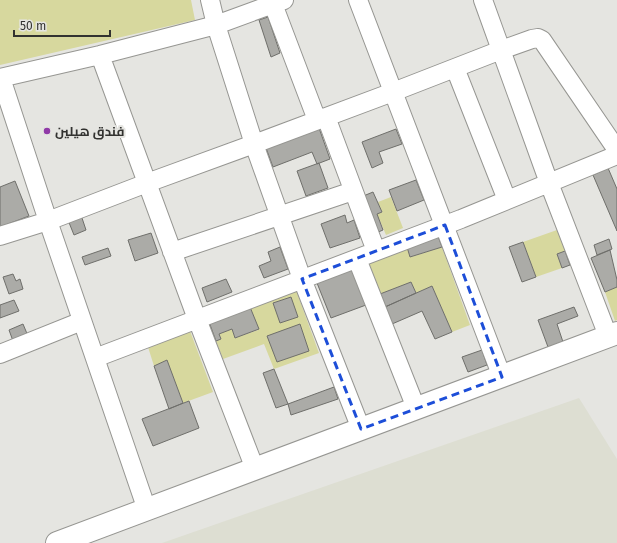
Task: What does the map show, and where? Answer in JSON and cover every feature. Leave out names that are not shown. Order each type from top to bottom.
[{"type":"main road","points":[[57,543],[612,335]]},
{"type":"street","points":[[210,0],[216,25],[254,144],[302,279],[361,429]]},
{"type":"street","points":[[358,0],[502,376]]},
{"type":"street","points":[[483,0],[549,183],[612,335]]},
{"type":"street","points":[[147,510],[48,221],[1,78],[100,56],[216,25],[277,1],[321,119],[353,191],[376,251]]},
{"type":"street","points":[[0,236],[48,221],[501,50],[538,38],[542,40],[617,150]]},
{"type":"street","points":[[100,56],[197,319],[255,469]]},
{"type":"street","points":[[455,68],[507,200]]},
{"type":"street","points":[[95,358],[445,225],[617,155]]},
{"type":"street","points":[[172,252],[353,191]]},
{"type":"street","points":[[356,259],[416,408]]},
{"type":"street","points":[[0,354],[82,321]]},
{"type":"highlighted area","points":[[445,225],[502,377],[361,429],[302,279]]},
{"type":"shaded area","points":[[579,398],[617,459],[617,543],[162,543]]},
{"type":"green space","points":[[0,0],[191,0],[195,20],[0,65]]},
{"type":"green space","points":[[391,197],[403,228],[386,235],[377,214],[382,212],[378,202]]},
{"type":"green space","points":[[557,230],[565,251],[557,254],[562,268],[536,277],[523,242]]},
{"type":"green space","points":[[407,247],[411,257],[442,247],[470,325],[452,332],[432,286],[416,293],[411,282],[380,294],[368,260]]},
{"type":"green space","points":[[617,287],[617,320],[615,321],[605,292]]},
{"type":"green space","points":[[296,290],[319,353],[274,369],[264,344],[223,359],[216,341],[221,339],[219,334],[232,329],[235,338],[258,330],[250,307]]},
{"type":"green space","points":[[190,331],[213,392],[183,403],[167,361],[154,366],[148,347]]},
{"type":"building","points":[[268,17],[280,53],[271,57],[259,20]]},
{"type":"building","points":[[319,128],[330,159],[317,164],[312,152],[273,167],[266,148]]},
{"type":"building","points":[[396,129],[402,144],[379,152],[383,163],[372,168],[362,142]]},
{"type":"building","points":[[319,163],[328,188],[306,196],[297,171]]},
{"type":"building","points":[[608,168],[617,189],[617,231],[593,175]]},
{"type":"building","points":[[416,180],[424,200],[397,211],[389,190]]},
{"type":"building","points":[[15,181],[29,216],[0,227],[0,187]]},
{"type":"building","points":[[373,192],[382,212],[377,214],[383,230],[376,233],[361,197]]},
{"type":"building","points":[[81,215],[86,230],[74,235],[68,220]]},
{"type":"building","points":[[345,215],[347,223],[354,220],[360,238],[330,248],[321,224]]},
{"type":"building","points":[[151,233],[158,253],[135,261],[128,240]]},
{"type":"building","points":[[438,236],[442,247],[410,257],[407,247]]},
{"type":"building","points":[[609,239],[612,249],[597,255],[594,245]]},
{"type":"building","points":[[523,242],[536,277],[522,282],[509,247]]},
{"type":"building","points":[[280,247],[288,269],[264,278],[259,266],[271,261],[268,252]]},
{"type":"building","points":[[108,248],[111,256],[85,265],[82,257]]},
{"type":"building","points":[[610,250],[617,280],[617,287],[605,292],[591,258]]},
{"type":"building","points":[[565,251],[570,265],[562,268],[557,254]]},
{"type":"building","points":[[353,269],[366,305],[331,318],[317,283]]},
{"type":"building","points":[[13,274],[16,281],[20,279],[23,289],[9,294],[3,277]]},
{"type":"building","points":[[226,279],[232,292],[207,302],[202,288]]},
{"type":"building","points":[[411,282],[416,293],[385,307],[380,294]]},
{"type":"building","points":[[432,286],[452,332],[435,339],[422,311],[392,324],[385,307]]},
{"type":"building","points":[[291,297],[298,317],[280,323],[273,303]]},
{"type":"building","points":[[14,300],[19,311],[0,318],[0,305]]},
{"type":"building","points":[[250,307],[259,329],[235,338],[232,329],[219,334],[221,339],[216,341],[209,322]]},
{"type":"building","points":[[574,307],[578,316],[557,324],[563,342],[548,347],[538,320]]},
{"type":"building","points":[[23,324],[28,336],[13,341],[9,330]]},
{"type":"building","points":[[300,324],[309,351],[277,362],[267,336]]},
{"type":"building","points":[[482,350],[487,365],[468,372],[462,357]]},
{"type":"building","points":[[167,360],[183,403],[169,409],[154,366]]},
{"type":"building","points":[[274,369],[288,404],[276,408],[263,373]]},
{"type":"building","points":[[334,387],[338,399],[291,415],[288,404]]},
{"type":"building","points":[[189,401],[199,428],[153,446],[142,419]]},
{"type":"place","name":"فندق هيلين","points":[[47,131]]}]
